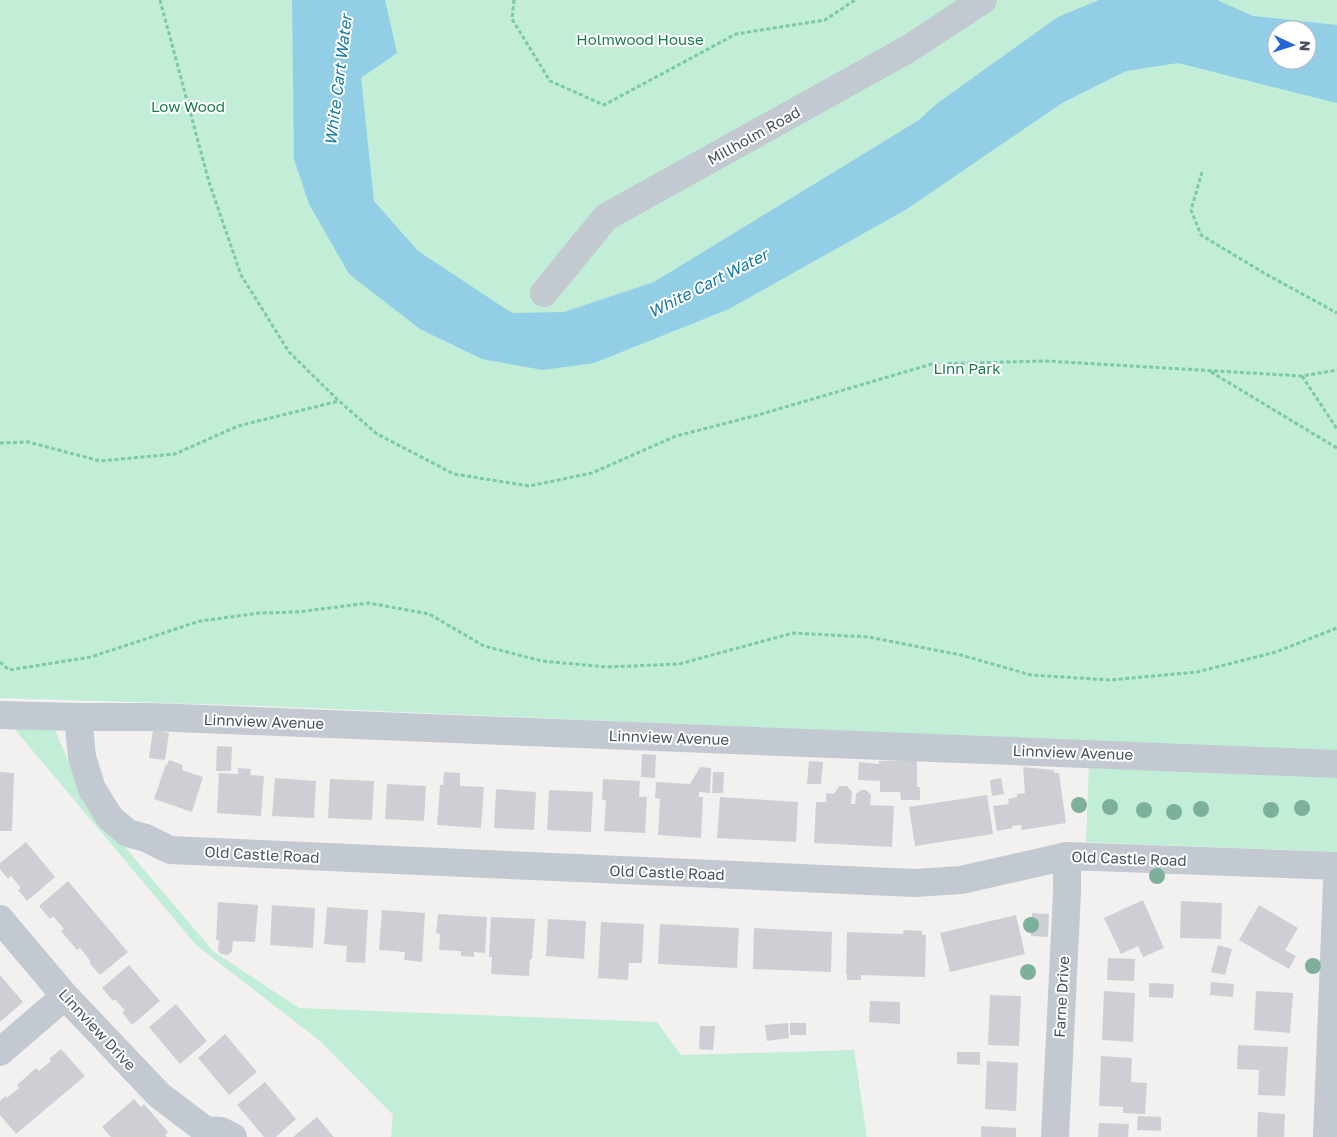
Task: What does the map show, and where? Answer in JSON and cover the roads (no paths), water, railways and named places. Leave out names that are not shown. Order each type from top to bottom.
[{"type":"street","name":"Millholm Road","points":[[544,293],[606,217],[900,54],[983,0]]},
{"type":"street","name":"Linnview Avenue","points":[[0,715],[78,718],[152,717],[1337,764]]},
{"type":"street","name":"Old Castle Road","points":[[78,718],[82,757],[92,789],[110,818],[128,833],[146,838],[170,850],[914,884],[961,880],[1067,856],[1337,866]]},
{"type":"street","name":"Farne Drive","points":[[1055,1137],[1068,894],[1067,856]]},
{"type":"street","points":[[1327,1137],[1337,883]]},
{"type":"street","name":"Linnview Drive","points":[[0,919],[65,996],[158,1095],[201,1133],[221,1131],[233,1137]]},
{"type":"street","points":[[0,1052],[65,996]]},
{"type":"water","name":"White Cart Water","points":[[292,0],[385,0],[397,53],[361,78],[374,201],[418,251],[512,313],[564,312],[654,282],[919,120],[935,105],[1058,17],[1099,0],[1217,0],[1253,16],[1290,20],[1267,20],[1267,70],[1317,70],[1317,23],[1337,25],[1337,103],[1178,63],[1126,71],[1062,103],[907,209],[729,309],[594,363],[543,370],[482,359],[420,329],[349,274],[309,204],[294,159]]},
{"type":"park label","name":"Holmwood House","points":[[640,40]]},
{"type":"park label","name":"Low Wood","points":[[188,107]]},
{"type":"park label","name":"Linn Park","points":[[967,369]]}]
